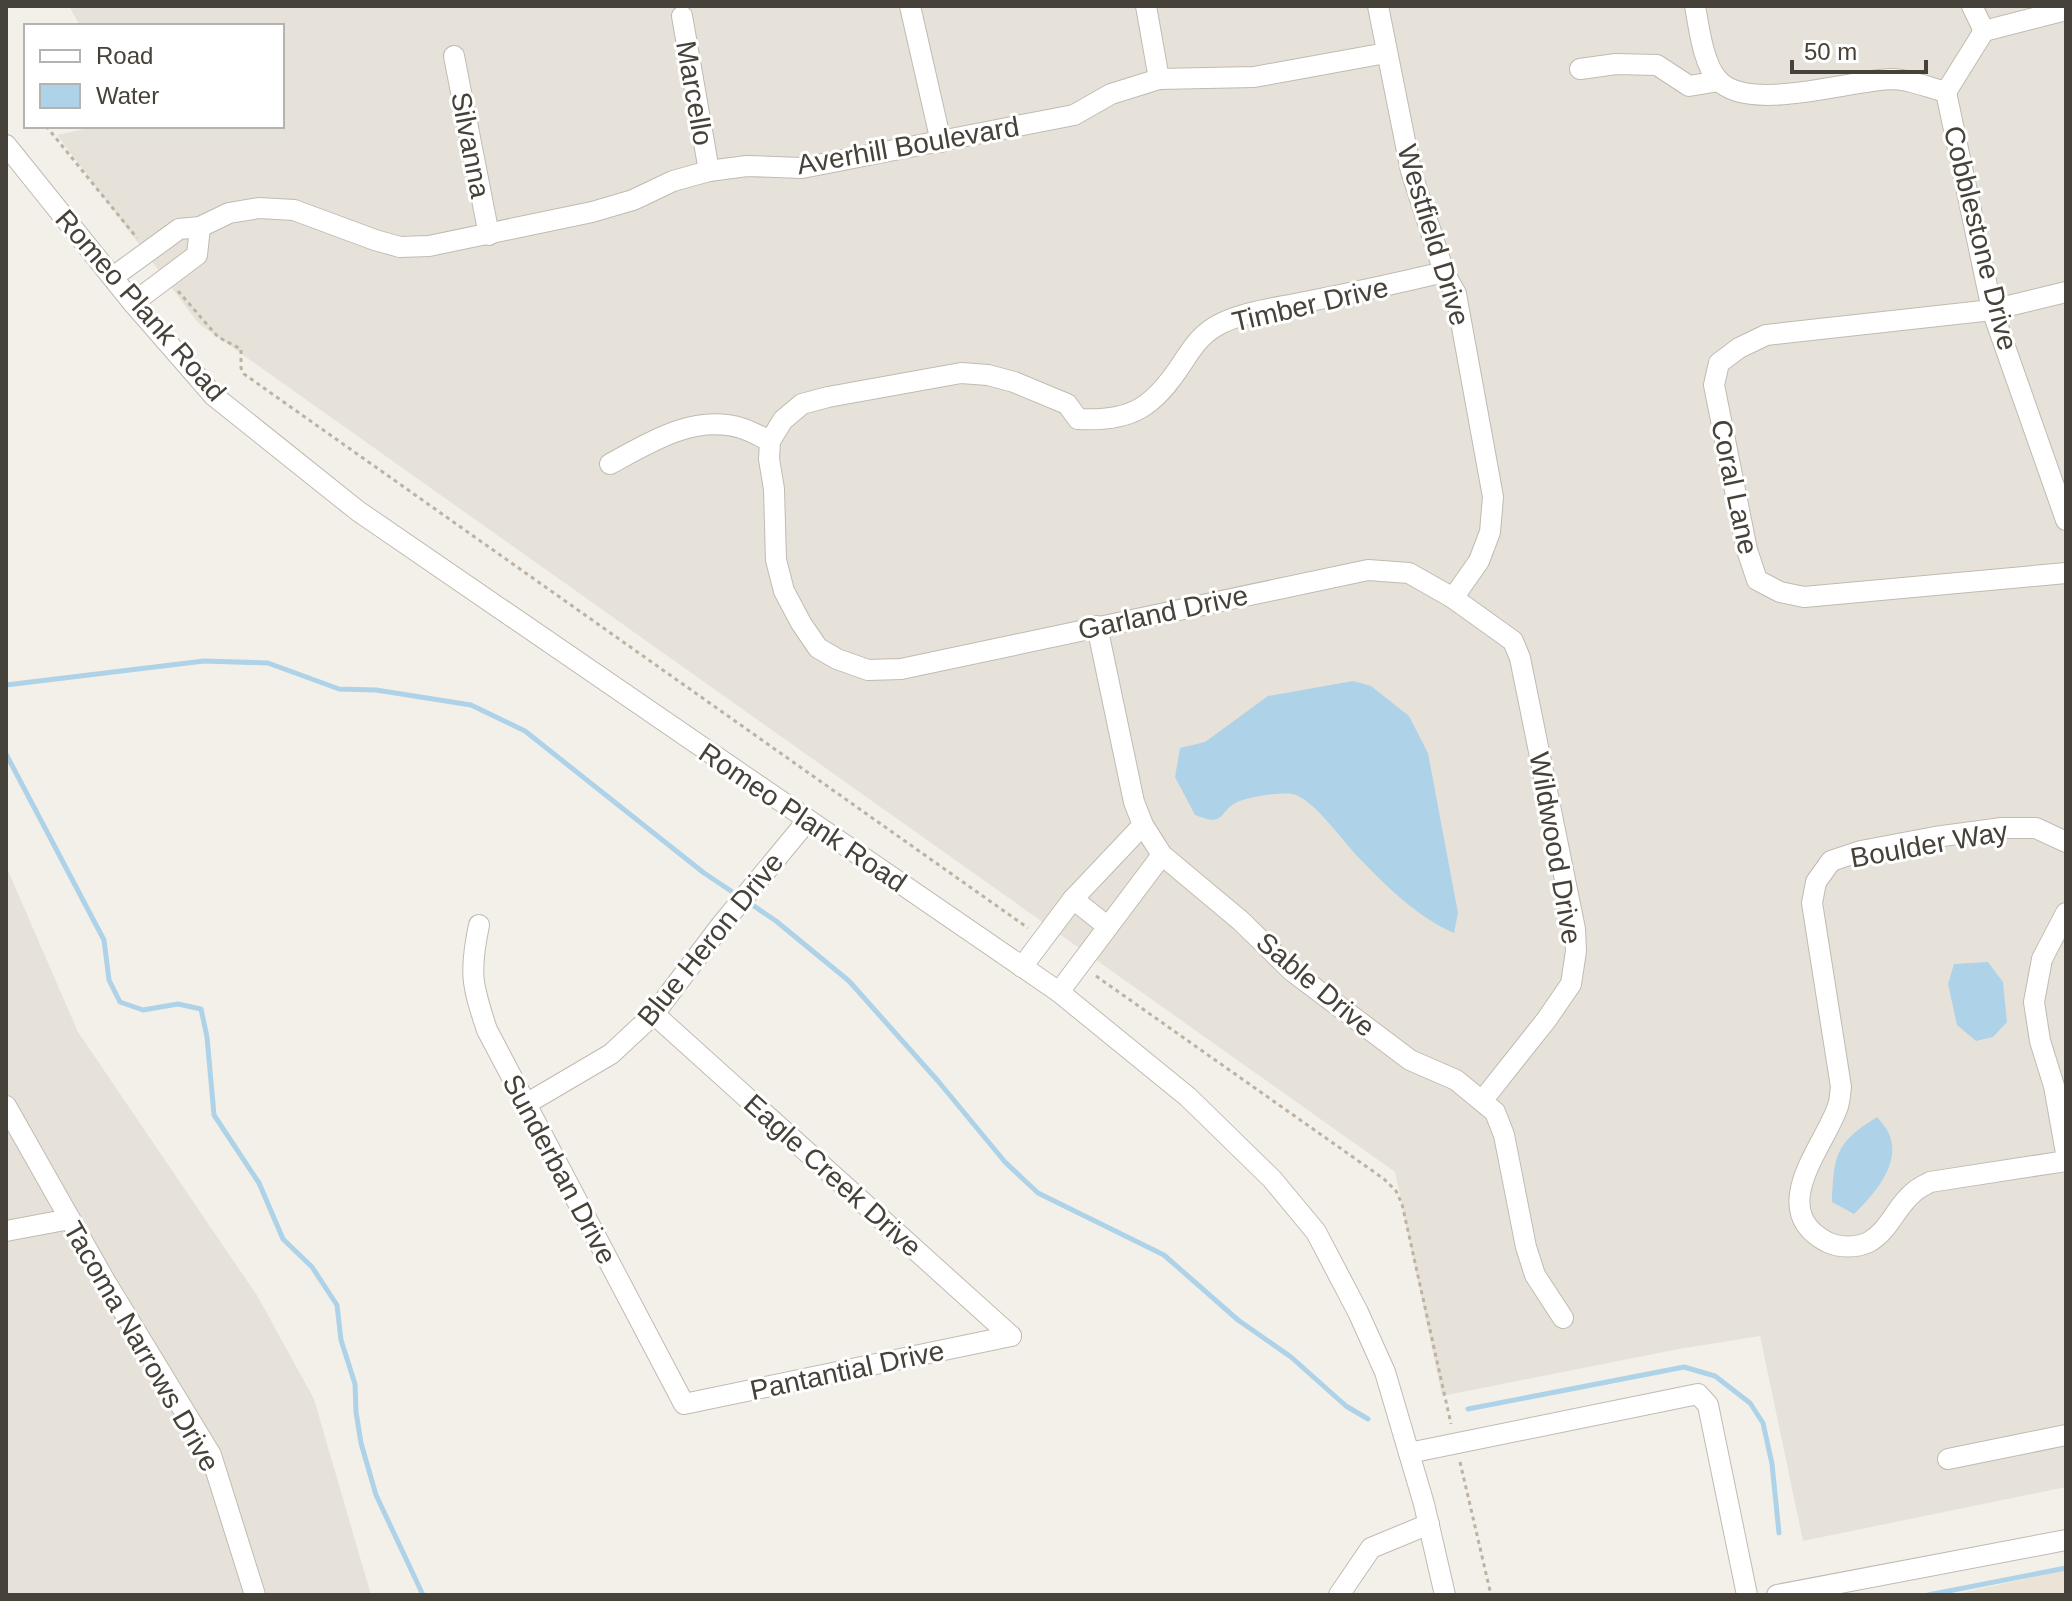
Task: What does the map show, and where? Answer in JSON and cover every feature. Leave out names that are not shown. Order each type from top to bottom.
[{"type":"street","points":[[910,6],[941,142]]},
{"type":"street","points":[[1146,6],[1159,79]]},
{"type":"street","name":"Westfield Drive","points":[[1378,6],[1411,171],[1444,272],[1456,294],[1493,497],[1490,532],[1479,561],[1453,598]]},
{"type":"street","points":[[1695,6],[1704,52],[1719,81],[1743,94],[1779,95],[1894,79],[1946,92],[1984,31],[2066,10]]},
{"type":"street","points":[[1972,6],[1984,31]]},
{"type":"street","name":"Marcello","points":[[682,16],[709,171]]},
{"type":"street","name":"Averhill Boulevard","points":[[113,277],[179,229],[200,227],[229,213],[259,208],[294,210],[400,247],[429,246],[592,212],[633,200],[673,181],[709,171],[747,166],[802,168],[1074,115],[1111,94],[1159,79],[1254,77],[1386,53]]},
{"type":"street","name":"Silvanna","points":[[454,56],[489,235]]},
{"type":"street","points":[[1580,69],[1638,63],[1657,65],[1689,86],[1719,81]]},
{"type":"street","name":"Cobblestone Drive","points":[[1946,92],[1992,310],[2066,520]]},
{"type":"street","name":"Romeo Plank Road","points":[[6,145],[133,303],[214,396],[358,511],[1059,992],[1188,1097],[1272,1179],[1316,1232],[1385,1372],[1429,1524],[1445,1595]]},
{"type":"street","points":[[133,303],[197,255],[200,227]]},
{"type":"street","name":"Timber Drive","points":[[770,441],[783,420],[802,404],[961,373],[988,375],[1014,382],[1067,404],[1078,419],[1104,420],[1131,415],[1152,402],[1199,338],[1220,324],[1246,314],[1444,272]]},
{"type":"street","points":[[1992,310],[2066,292]]},
{"type":"street","name":"Coral Lane","points":[[1992,310],[1766,335],[1739,348],[1719,363],[1714,385],[1747,550],[1757,580],[1780,592],[1804,597],[2066,573]]},
{"type":"street","points":[[610,464],[664,434],[714,424],[741,428],[770,441]]},
{"type":"street","name":"Garland Drive","points":[[770,441],[776,560],[784,591],[818,648],[837,659],[868,670],[901,669],[1368,570],[1409,573],[1453,598]]},
{"type":"street","name":"Wildwood Drive","points":[[1453,598],[1513,641],[1520,658],[1575,929],[1576,951],[1571,984],[1482,1101]]},
{"type":"street","name":"Sable Drive","points":[[1097,626],[1134,802],[1143,825],[1162,855],[1241,921],[1292,971],[1410,1060],[1456,1080],[1495,1112],[1504,1135],[1526,1247],[1535,1275],[1563,1318]]},
{"type":"street","name":"Blue Heron Drive","points":[[526,1104],[611,1054],[654,1014],[722,924],[808,820]]},
{"type":"street","points":[[1022,967],[1073,899],[1143,825]]},
{"type":"street","name":"Boulder Way","points":[[2066,842],[2036,828],[2002,828],[1876,848],[1831,861],[1816,882],[1812,903],[1841,1087],[1838,1106],[1805,1172],[1799,1192],[1800,1208],[1808,1226],[1830,1243],[1844,1247],[1866,1244],[1882,1233],[1912,1193],[1930,1182],[2066,1161]]},
{"type":"street","points":[[1059,992],[1162,855]]},
{"type":"street","points":[[1073,899],[1107,926]]},
{"type":"street","points":[[2066,913],[2042,959],[2034,1002],[2066,1153]]},
{"type":"street","name":"Sunderban Drive","points":[[479,925],[472,959],[473,990],[487,1030],[684,1404]]},
{"type":"street","name":"Eagle Creek Drive","points":[[654,1014],[1011,1336]]},
{"type":"street","name":"Tacoma Narrows Drive","points":[[6,1106],[211,1455],[255,1595]]},
{"type":"street","points":[[6,1231],[70,1219]]},
{"type":"street","name":"Pantantial Drive","points":[[684,1404],[1011,1336]]},
{"type":"street","points":[[1409,1453],[1698,1394],[1708,1405],[1747,1595]]},
{"type":"street","points":[[1948,1459],[2066,1435]]},
{"type":"street","points":[[1339,1595],[1371,1548],[1429,1524]]},
{"type":"street","points":[[1777,1595],[2066,1540]]},
{"type":"shaded area","points":[[69,6],[2066,6],[2066,1487],[1803,1541],[1760,1336],[1442,1396],[1395,1172],[198,323],[57,135],[88,128],[284,128],[284,24],[79,24]]},
{"type":"shaded area","points":[[6,866],[78,1032],[258,1297],[314,1399],[371,1595],[6,1595]]},
{"type":"shaded area","points":[[2066,1570],[2066,1595],[1952,1595]]},
{"type":"water","points":[[1353,681],[1371,686],[1409,716],[1428,753],[1458,913],[1454,933],[1416,911],[1393,892],[1300,797],[1270,794],[1252,797],[1237,802],[1219,818],[1211,820],[1195,815],[1175,777],[1180,748],[1205,742],[1268,696]]},
{"type":"water","points":[[1988,962],[2003,982],[2007,1022],[1993,1037],[1976,1041],[1957,1025],[1948,984],[1954,964]]},
{"type":"water","points":[[1877,1117],[1889,1134],[1892,1156],[1884,1178],[1854,1214],[1832,1202],[1836,1161],[1845,1143]]},
{"type":"waterway","points":[[6,685],[204,661],[268,663],[339,689],[376,690],[471,705],[525,731],[704,873],[740,897]]},
{"type":"waterway","points":[[6,754],[104,940],[109,980],[120,1002],[143,1010],[178,1004],[201,1009],[207,1037],[214,1115],[259,1183],[283,1239],[312,1267],[337,1305],[341,1340],[355,1384],[361,1443],[376,1495],[423,1595]]},
{"type":"waterway","points":[[748,902],[849,981],[1005,1162],[1038,1193],[1164,1255],[1238,1320],[1291,1357],[1346,1406],[1368,1419]]},
{"type":"waterway","points":[[1468,1409],[1684,1367],[1715,1376],[1750,1403],[1763,1423],[1772,1464],[1779,1533]]},
{"type":"waterway","points":[[1928,1595],[2066,1568]]}]
